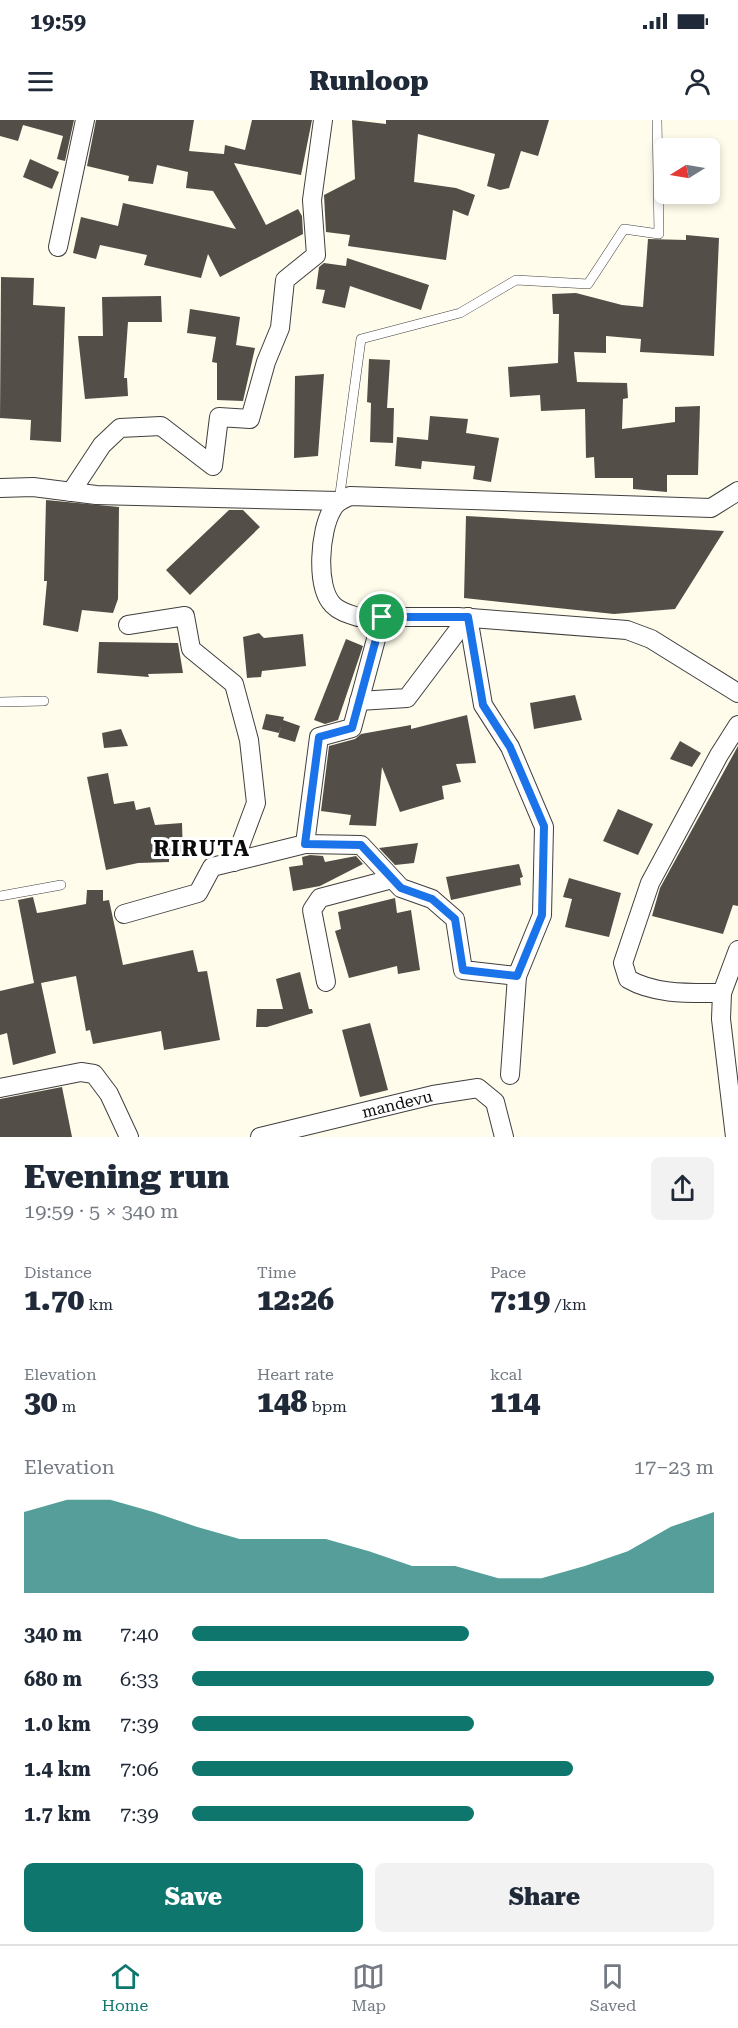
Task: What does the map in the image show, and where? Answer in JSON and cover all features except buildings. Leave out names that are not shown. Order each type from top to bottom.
[{"type":"street","points":[[58,247],[86,120]]},
{"type":"street","points":[[71,492],[102,445],[120,428],[161,426],[213,466],[219,417],[250,419],[266,362],[280,328],[285,280],[316,255],[312,201],[323,120]]},
{"type":"street","points":[[0,488],[33,487],[96,495],[339,501],[350,496],[711,508],[738,491]]},
{"type":"street","points":[[339,501],[331,511],[322,539],[322,581],[332,604],[345,613],[358,617],[468,617],[617,629],[641,634],[738,693]]},
{"type":"street","points":[[128,625],[185,616],[191,649],[234,684],[249,740],[256,802],[234,862]]},
{"type":"street","points":[[305,844],[319,737],[352,728],[382,617]]},
{"type":"street","points":[[359,701],[407,698],[468,617]]},
{"type":"street","points":[[468,617],[483,705],[510,747],[544,826],[542,915],[517,976],[510,1075]]},
{"type":"street","points":[[722,993],[677,993],[638,985],[628,979],[622,963],[650,883],[718,755],[738,725]]},
{"type":"street","points":[[124,914],[198,893],[212,867],[305,844],[361,845],[401,888],[432,899],[455,919],[463,970],[517,976]]},
{"type":"street","points":[[326,982],[312,910],[320,898],[392,879]]},
{"type":"street","points":[[735,1137],[721,1019],[722,993],[738,950]]},
{"type":"street","points":[[0,1088],[81,1072],[94,1074],[109,1094],[129,1137]]},
{"type":"street","name":"mandevu","points":[[260,1137],[433,1095],[478,1088],[495,1102],[504,1137]]},
{"type":"lane","points":[[339,501],[361,339],[460,313],[516,280],[588,284],[624,229],[660,234],[657,120]]},
{"type":"lane","points":[[0,702],[44,701]]},
{"type":"lane","points":[[0,897],[61,885]]},
{"type":"district","name":"RIRUTA","points":[[202,848]]},
{"type":"route","points":[[382,617],[468,617],[483,705],[510,747],[544,826],[542,915],[517,976],[463,970],[455,919],[432,899],[401,888],[361,845],[305,844],[319,737],[352,728],[382,617]]}]
